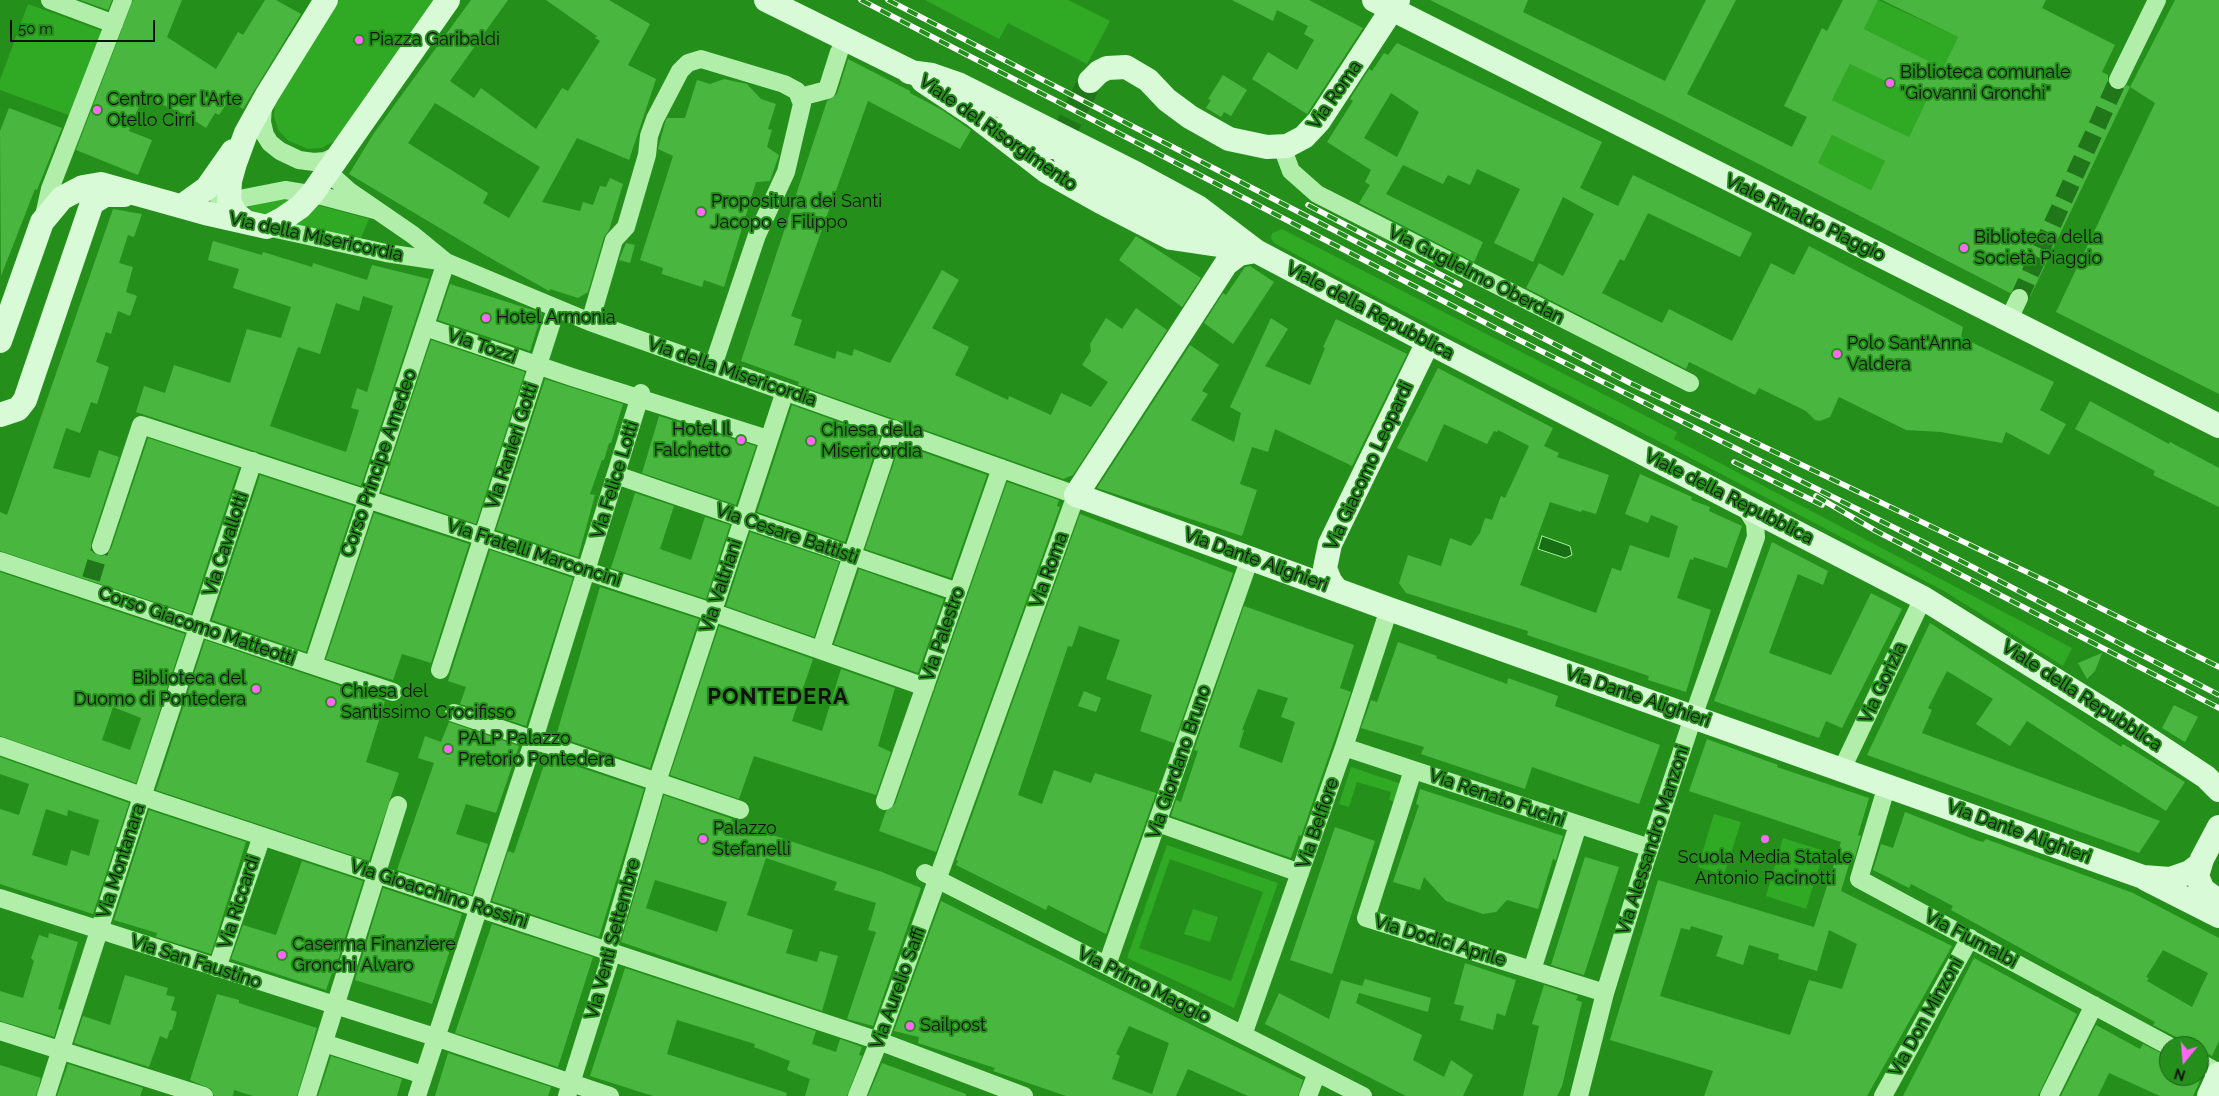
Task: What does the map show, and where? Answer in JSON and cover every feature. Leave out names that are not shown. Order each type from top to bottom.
[{"type":"street","points":[[50,0],[114,24]]},
{"type":"street","points":[[0,342],[42,222],[50,189],[123,0]]},
{"type":"street","points":[[185,207],[207,188],[246,133],[326,0]]},
{"type":"street","points":[[246,133],[230,181],[229,201],[234,212],[257,225],[289,215],[312,194],[448,0]]},
{"type":"street","name":"Viale del Risorgimento","points":[[766,0],[909,72],[954,92],[1040,144],[1052,147],[1066,144],[1081,169],[1181,220],[1248,245]]},
{"type":"street","points":[[2118,80],[2157,0]]},
{"type":"street","name":"Via Roma","points":[[1096,85],[1119,82],[1167,100],[1197,122],[1229,139],[1256,146],[1282,147],[1304,137],[1319,121],[1388,3]]},
{"type":"street","name":"Viale Rinaldo Piaggio","points":[[1388,3],[2219,426]]},
{"type":"street","points":[[800,97],[827,90],[839,52]]},
{"type":"street","points":[[590,322],[614,240],[626,227],[647,155],[649,136],[655,119],[672,83],[683,67],[697,59],[715,62],[784,84],[794,89],[800,97],[802,108],[786,172],[758,235],[713,366]]},
{"type":"street","name":"Viale del Risorgimento","points":[[909,72],[974,115],[1046,171],[1171,238],[1248,245]]},
{"type":"street","name":"Viale del Risorgimento","points":[[909,72],[941,78],[978,94],[1188,201],[1216,219],[1248,245]]},
{"type":"street","points":[[263,102],[262,122],[265,135],[270,143],[280,151],[299,160],[334,163]]},
{"type":"street","name":"Via Guglielmo Oberdan","points":[[1282,147],[1296,176],[1322,197],[1690,382]]},
{"type":"street","name":"Via della Misericordia","points":[[334,163],[345,188],[425,244],[446,262]]},
{"type":"street","points":[[42,222],[62,198],[89,185],[110,185],[148,196]]},
{"type":"street","name":"Via della Misericordia","points":[[185,207],[279,191],[312,194],[375,210]]},
{"type":"street","points":[[3,412],[18,409],[25,400],[92,204],[105,194],[148,196]]},
{"type":"street","name":"Via della Misericordia","points":[[148,196],[257,225],[386,253],[446,262],[590,322],[1076,495]]},
{"type":"street","points":[[1171,238],[1205,258],[1211,270],[1213,288]]},
{"type":"street","name":"Via Roma","points":[[931,876],[1076,495],[1213,288],[1226,264],[1248,245]]},
{"type":"street","name":"Viale della Repubblica","points":[[1248,245],[1428,342],[1923,598],[2035,666],[2213,784]]},
{"type":"street","name":"Corso Principe Amedeo","points":[[312,665],[446,262]]},
{"type":"street","points":[[2008,319],[2019,298]]},
{"type":"street","name":"Via Ranieri Gotti","points":[[440,670],[556,309]]},
{"type":"street","name":"Via Tozzi","points":[[425,327],[539,366],[640,396],[768,439]]},
{"type":"street","name":"Via Giacomo Leopardi","points":[[1337,590],[1327,576],[1325,568],[1330,544],[1428,342]]},
{"type":"street","name":"Via Valtriani","points":[[657,782],[785,391]]},
{"type":"street","name":"Via Felice Lotti","points":[[417,1096],[534,740],[640,396]]},
{"type":"street","name":"Via Fratelli Marconcini","points":[[101,546],[141,425],[712,612],[925,687]]},
{"type":"street","points":[[821,649],[894,429]]},
{"type":"street","name":"Via Cavallotti","points":[[199,627],[253,461]]},
{"type":"street","name":"Via Palestro","points":[[885,801],[1001,468]]},
{"type":"street","name":"Via Cesare Battisti","points":[[616,475],[958,592]]},
{"type":"street","name":"Via Dante Alighieri","points":[[1076,495],[1389,609],[1887,784],[2143,877],[2170,879],[2190,872],[2199,865]]},
{"type":"street","name":"Via Alessandro Manzoni","points":[[1579,1096],[1605,993],[1650,848],[1757,533],[1755,523],[1744,504]]},
{"type":"street","name":"Via Giordano Bruno","points":[[1107,965],[1250,558]]},
{"type":"street","name":"Corso Giacomo Matteotti","points":[[0,561],[89,584],[199,627],[393,692]]},
{"type":"street","name":"Via Gorizia","points":[[1842,769],[1923,598]]},
{"type":"street","name":"Via Belfiore","points":[[1243,1035],[1344,747],[1389,609]]},
{"type":"street","name":"Via Montanara","points":[[46,1096],[98,930],[199,627]]},
{"type":"street","points":[[454,713],[740,810]]},
{"type":"street","name":"Via Gioacchino Rossini","points":[[0,746],[142,796],[480,907],[879,1042],[1024,1096]]},
{"type":"street","name":"Via Renato Fucini","points":[[1344,747],[1650,848]]},
{"type":"street","name":"Via Dodici Aprile","points":[[1414,770],[1366,918],[1605,993]]},
{"type":"street","name":"Via Venti Settembre","points":[[569,1089],[609,962],[608,950],[657,782]]},
{"type":"street","name":"Via Fiumalbi","points":[[1887,784],[1859,879],[2159,1041]]},
{"type":"street","points":[[307,1096],[398,804]]},
{"type":"street","points":[[1158,823],[1300,873]]},
{"type":"street","points":[[1532,970],[1578,825]]},
{"type":"street","points":[[2219,827],[2199,865],[2197,876],[2200,886],[2219,901]]},
{"type":"street","name":"Via Riccardi","points":[[217,968],[262,836]]},
{"type":"street","name":"Via Primo Maggio","points":[[931,876],[1363,1096]]},
{"type":"street","name":"Via Aurelio Saffi","points":[[857,1096],[879,1042],[931,876]]},
{"type":"street","points":[[2143,877],[2219,916]]},
{"type":"street","name":"Via San Faustino","points":[[0,898],[435,1037]]},
{"type":"street","name":"Via Don Minzoni","points":[[1883,1096],[1970,938]]},
{"type":"street","points":[[2049,1096],[2094,1005]]},
{"type":"street","points":[[0,1030],[204,1096]]},
{"type":"street","points":[[435,1037],[569,1089],[610,1096]]},
{"type":"street","points":[[324,1043],[423,1075]]},
{"type":"street","points":[[1308,1096],[1317,1073]]},
{"type":"street","points":[[2209,1096],[2219,1074]]},
{"type":"shaded area","points":[[339,0],[434,0],[335,141],[321,148],[308,149],[289,141],[279,131],[274,117],[275,103]]},
{"type":"shaded area","points":[[925,0],[1068,0],[1110,21],[1087,64],[1008,23],[999,39]]},
{"type":"shaded area","points":[[1878,0],[1958,37],[1943,68],[1864,29]]},
{"type":"shaded area","points":[[28,4],[102,31],[71,116],[0,90],[0,80]]},
{"type":"shaded area","points":[[1850,64],[1926,101],[1909,137],[1832,100]]},
{"type":"shaded area","points":[[1832,135],[1885,161],[1871,190],[1818,163]]},
{"type":"shaded area","points":[[279,199],[292,200],[259,222],[249,207]]},
{"type":"shaded area","points":[[317,205],[369,219],[360,240],[296,224]]},
{"type":"shaded area","points":[[1282,229],[1677,432],[1674,439],[2072,648],[2063,666],[1946,592],[1274,243],[1271,238],[1272,233]]},
{"type":"shaded area","points":[[1542,536],[1570,546],[1572,555],[1565,558],[1538,549]]},
{"type":"shaded area","points":[[1351,767],[1404,785],[1398,803],[1389,800],[1391,792],[1357,782],[1349,807],[1339,804]]},
{"type":"shaded area","points":[[1714,814],[1741,822],[1724,875],[1698,867]]},
{"type":"shaded area","points":[[1783,838],[1824,851],[1806,909],[1766,896]]},
{"type":"shaded area","points":[[1167,845],[1278,883],[1234,1008],[1127,958]],"holes":[[[1170,859],[1263,892],[1231,981],[1139,948]]]},
{"type":"shaded area","points":[[1193,909],[1218,917],[1210,942],[1184,934]]},
{"type":"building","points":[[80,0],[112,0],[108,10]]},
{"type":"building","points":[[133,0],[182,0],[167,37],[216,69],[238,32],[243,35],[265,0],[276,0],[301,14],[243,109],[229,100],[219,115],[215,113],[206,128],[186,115],[143,96],[129,131],[152,140],[138,175],[76,150]]},
{"type":"building","points":[[471,0],[508,0],[450,81],[474,98],[481,88],[536,129],[562,88],[568,91],[600,41],[595,38],[597,36],[546,0],[609,0],[650,24],[628,65],[656,79],[629,160],[577,138],[542,202],[580,211],[583,202],[593,205],[600,186],[606,187],[610,178],[623,184],[609,230],[604,237],[588,292],[578,298],[550,289],[549,291],[349,174],[374,133]],"holes":[[[435,103],[540,167],[509,218],[483,203],[488,193],[408,143]]]},
{"type":"building","points":[[1232,0],[1309,0],[1363,28],[1307,114],[1252,79],[1268,52],[1297,70],[1314,40],[1304,34],[1308,26],[1277,10],[1273,21]]},
{"type":"building","points":[[1430,0],[1528,0],[1523,12],[1665,81],[1706,0],[1736,0],[1687,94],[1792,147],[1807,117],[1784,106],[1822,28],[1827,31],[1843,0],[1878,0],[1864,29],[1943,68],[1958,37],[1882,0],[2046,0],[2042,8],[2115,45],[2102,72],[2108,75],[2108,81],[2113,89],[2119,90],[2127,85],[2130,87],[2030,297],[2024,289],[2018,288],[2010,293],[1673,120]],"holes":[[[1850,64],[1926,101],[1909,137],[1832,100]],[[1832,135],[1885,161],[1871,190],[1818,163]]]},
{"type":"building","points":[[2175,0],[2219,0],[2219,394],[2056,312],[2155,103],[2130,87]]},
{"type":"building","points":[[1397,43],[1602,142],[1580,188],[1618,206],[1633,175],[1752,233],[1740,257],[1648,213],[1624,261],[1620,259],[1602,293],[1662,323],[1669,309],[1732,341],[1771,263],[1794,275],[1809,246],[1963,327],[1961,337],[2054,382],[2040,410],[2066,424],[2049,455],[2006,432],[2002,443],[1941,432],[1906,430],[1839,397],[1830,417],[1820,421],[1815,420],[1806,411],[1759,388],[1755,395],[1689,362],[1686,369],[1526,288],[1539,263],[1563,276],[1594,214],[1563,197],[1533,262],[1494,243],[1520,189],[1477,169],[1470,185],[1448,175],[1443,184],[1403,165],[1386,194],[1483,242],[1474,262],[1359,203],[1370,185],[1365,182],[1371,170],[1327,142],[1353,101],[1350,99],[1369,69],[1372,71],[1384,53],[1388,55]],"holes":[[[1391,93],[1419,112],[1397,157],[1364,138]]]},
{"type":"building","points":[[848,59],[910,91],[910,93],[942,110],[971,130],[960,149],[868,101],[791,316],[802,320],[794,345],[835,359],[837,351],[852,356],[854,349],[890,363],[942,270],[959,280],[932,328],[969,347],[955,375],[1008,400],[1009,396],[1051,415],[1061,393],[1091,407],[1108,382],[1082,365],[1091,351],[1090,344],[1106,318],[1122,329],[1136,308],[1167,330],[1073,475],[1063,479],[798,385],[799,382],[741,361],[827,101],[837,94]]},
{"type":"building","points":[[1223,75],[1247,90],[1231,116],[1224,112],[1221,117],[1206,108],[1211,100],[1208,99]]},
{"type":"building","name":"Propositura dei Santi Jacopo e Filippo","points":[[724,79],[747,84],[761,99],[776,104],[768,129],[772,130],[767,147],[779,155],[770,181],[756,182],[724,287],[704,280],[702,287],[662,274],[663,268],[640,260],[673,156],[658,149],[667,118],[685,118],[697,80],[710,84]]},
{"type":"building","points":[[9,108],[62,128],[37,190],[35,189],[1,276],[0,131]]},
{"type":"building","points":[[113,209],[142,214],[134,237],[128,235],[119,263],[133,267],[126,292],[137,296],[130,316],[118,311],[111,334],[106,332],[96,362],[109,367],[97,404],[91,402],[80,433],[66,428],[53,468],[90,478],[99,450],[119,457],[91,543],[93,553],[103,556],[111,549],[148,438],[239,468],[191,614],[0,551],[0,512],[7,515]]},
{"type":"building","points":[[1136,236],[1201,278],[1182,307],[1119,260]]},
{"type":"building","points":[[213,241],[262,255],[263,252],[312,267],[313,263],[367,280],[372,265],[429,279],[361,486],[136,412],[144,386],[165,393],[174,365],[230,383],[247,329],[281,338],[291,307],[233,288],[239,269],[208,260]],"holes":[[[363,296],[393,306],[367,392],[357,388],[351,408],[359,410],[346,452],[270,426],[298,347],[320,354],[336,303],[359,311]]]},
{"type":"building","points":[[626,243],[635,245],[630,263],[619,260]]},
{"type":"building","points":[[1250,266],[1274,282],[1233,344],[1204,323],[1223,293],[1226,295],[1245,267]]},
{"type":"building","name":"Hotel Armonia","points":[[450,284],[542,313],[530,351],[438,320]]},
{"type":"building","points":[[1271,318],[1288,329],[1265,366],[1310,385],[1325,348],[1323,347],[1336,319],[1407,354],[1352,466],[1275,429],[1268,452],[1252,447],[1240,484],[1257,490],[1242,536],[1097,488],[1190,345],[1219,365],[1202,391],[1208,394],[1191,420],[1234,442],[1241,413],[1230,407]]},
{"type":"building","points":[[431,340],[525,372],[476,524],[381,492]]},
{"type":"building","points":[[1438,368],[1553,428],[1544,446],[1559,453],[1557,457],[1609,475],[1596,514],[1582,510],[1581,512],[1550,502],[1520,585],[1596,613],[1612,568],[1621,571],[1630,545],[1669,558],[1678,526],[1651,515],[1648,523],[1625,514],[1640,474],[1692,497],[1691,500],[1710,507],[1709,511],[1742,526],[1727,568],[1694,557],[1693,560],[1690,559],[1677,598],[1711,610],[1686,692],[1648,680],[1649,676],[1527,635],[1528,631],[1406,593],[1399,583],[1408,555],[1441,566],[1450,538],[1471,546],[1480,533],[1485,518],[1492,520],[1501,496],[1505,498],[1529,446],[1498,430],[1497,432],[1494,431],[1487,444],[1444,424],[1427,462],[1397,448]]},
{"type":"building","points":[[545,379],[623,404],[611,443],[609,443],[604,460],[602,460],[590,494],[595,495],[578,557],[496,530]]},
{"type":"building","points":[[2090,401],[2169,444],[2170,442],[2219,468],[2219,507],[2153,475],[2155,471],[2075,429]]},
{"type":"building","points":[[792,405],[880,437],[845,542],[757,512]]},
{"type":"building","points":[[659,416],[756,446],[736,505],[642,473]]},
{"type":"building","points":[[900,444],[987,475],[951,578],[865,549]]},
{"type":"building","points":[[260,475],[354,506],[306,652],[212,620]]},
{"type":"building","points":[[1007,482],[1059,500],[1057,506],[1060,507],[936,852],[879,831],[886,811],[895,804]]},
{"type":"building","points":[[635,493],[674,506],[660,549],[691,560],[705,517],[730,525],[706,599],[611,568]]},
{"type":"building","points":[[374,513],[469,544],[431,663],[402,654],[393,680],[326,659]]},
{"type":"building","points":[[1080,514],[1233,573],[1174,743],[1140,731],[1152,695],[1106,679],[1120,640],[1079,626],[1072,647],[1068,646],[1018,795],[1042,804],[1054,770],[1091,783],[1095,773],[1156,793],[1106,934],[1048,905],[1046,910],[956,865],[958,861],[956,860]]},
{"type":"building","points":[[750,532],[839,562],[814,637],[726,606]]},
{"type":"building","points":[[1772,542],[1828,571],[1823,585],[1798,574],[1769,653],[1831,675],[1871,593],[1902,609],[1842,728],[1826,721],[1819,738],[1714,701]]},
{"type":"building","points":[[490,550],[573,578],[526,726],[460,704],[466,687],[448,681]]},
{"type":"building","points":[[859,569],[944,599],[918,673],[834,644]]},
{"type":"building","points":[[0,572],[185,634],[136,783],[0,736]],"holes":[[[113,707],[141,718],[130,750],[102,740]]]},
{"type":"building","points":[[600,587],[699,619],[650,768],[556,736]]},
{"type":"building","points":[[1244,606],[1354,645],[1340,688],[1351,692],[1301,836],[1299,835],[1291,858],[1171,816],[1176,800],[1181,802],[1198,751],[1194,750]],"holes":[[[1258,689],[1288,698],[1281,717],[1295,722],[1282,763],[1239,747],[1244,730],[1242,730]]]},
{"type":"building","points":[[1930,623],[2121,747],[2123,744],[2185,782],[2166,811],[2027,721],[2010,746],[1976,724],[1993,699],[1947,671],[1928,708],[1932,710],[1922,733],[2160,821],[2139,853],[1867,755]]},
{"type":"building","points":[[719,626],[813,659],[792,721],[822,731],[841,669],[895,688],[878,746],[891,752],[876,795],[754,756],[739,799],[670,775]]},
{"type":"building","points":[[205,640],[385,701],[366,762],[399,773],[369,861],[156,790]]},
{"type":"building","points":[[1398,642],[1507,684],[1508,678],[1558,696],[1555,706],[1660,745],[1639,804],[1532,767],[1525,789],[1421,754],[1424,747],[1361,728],[1371,700],[1377,702]]},
{"type":"building","points":[[2102,653],[2095,671],[2087,679],[2078,663]]},
{"type":"building","points":[[1084,691],[1101,698],[1096,712],[1078,706]]},
{"type":"building","points":[[2174,705],[2198,717],[2185,742],[2162,728]]},
{"type":"building","points":[[449,722],[519,746],[496,813],[466,804],[456,834],[488,844],[472,895],[397,870],[434,763],[418,758],[425,736],[441,742]]},
{"type":"building","points":[[1707,739],[1778,765],[1777,767],[1869,798],[1858,835],[1861,836],[1854,860],[1851,858],[1841,891],[1952,946],[1867,1096],[1704,1096],[1713,1071],[1610,1040],[1658,880],[1814,927],[1841,842],[1689,791]],"holes":[[[1691,926],[1723,936],[1716,956],[1743,965],[1749,945],[1779,954],[1778,959],[1817,971],[1829,930],[1857,944],[1842,989],[1809,980],[1790,1035],[1660,996],[1681,928],[1690,930]]]},
{"type":"building","points":[[0,757],[129,803],[93,914],[0,884],[0,809],[19,815],[29,784],[0,774]],"holes":[[[46,809],[67,816],[68,810],[99,820],[89,856],[71,850],[67,866],[32,855]]]},
{"type":"building","points":[[549,757],[644,789],[599,937],[492,901],[508,851],[514,853],[546,759],[549,760]]},
{"type":"building","points":[[1420,789],[1563,836],[1556,860],[1553,859],[1538,909],[1507,900],[1496,912],[1483,914],[1446,901],[1424,877],[1420,890],[1393,882],[1419,805],[1416,804]]},
{"type":"building","points":[[664,795],[732,819],[731,821],[882,872],[921,888],[873,1026],[847,1019],[876,932],[868,930],[876,903],[834,890],[837,882],[766,858],[747,915],[793,930],[786,953],[817,962],[820,951],[838,956],[822,1011],[621,942]],"holes":[[[655,880],[727,902],[717,932],[646,908]]]},
{"type":"building","points":[[149,810],[246,842],[211,954],[156,937],[157,933],[114,920]]},
{"type":"building","points":[[1905,812],[1976,840],[1983,842],[1986,839],[2133,893],[2219,938],[2219,1041],[2212,1056],[2209,1054],[2209,1036],[2174,1036],[2153,1025],[2155,1022],[1951,910],[1953,906],[1911,884],[1909,888],[1873,870],[1881,844],[1893,848]],"holes":[[[2163,950],[2208,973],[2192,1007],[2147,981],[2149,978],[2146,977]]]},
{"type":"building","points":[[1335,827],[1375,841],[1332,974],[1290,960]]},
{"type":"building","points":[[1585,857],[1619,867],[1584,975],[1551,965]]},
{"type":"building","points":[[302,861],[363,881],[334,973],[332,973],[326,990],[231,959],[243,925],[276,935]]},
{"type":"building","points":[[383,888],[462,914],[432,1004],[355,980]]},
{"type":"building","points":[[941,901],[1303,1080],[1298,1096],[1248,1096],[1188,1069],[1176,1096],[1066,1096],[993,1071],[995,1068],[918,1043],[919,1037],[894,1031]],"holes":[[[1129,1026],[1169,1043],[1152,1094],[1112,1079],[1120,1056],[1116,1054]]]},
{"type":"building","points":[[492,924],[593,957],[558,1067],[455,1033]]},
{"type":"building","points":[[49,933],[78,942],[58,1009],[62,1010],[54,1037],[0,1021],[0,991],[23,998],[34,961],[31,958],[39,935],[48,938]]},
{"type":"building","points":[[1974,958],[2077,1014],[2038,1096],[1903,1096]]},
{"type":"building","points":[[1465,963],[1516,980],[1505,1016],[1497,1013],[1493,1030],[1460,1020],[1464,1006],[1454,1004]]},
{"type":"building","points":[[625,968],[816,1031],[812,1044],[836,1052],[840,1039],[862,1047],[859,1055],[862,1056],[847,1096],[805,1096],[810,1079],[787,1070],[790,1061],[754,1047],[755,1044],[677,1020],[667,1054],[787,1093],[786,1096],[653,1096],[590,1076]]},
{"type":"building","points":[[125,975],[168,988],[166,995],[175,997],[171,1010],[177,1012],[172,1030],[170,1030],[167,1039],[160,1036],[149,1067],[74,1043],[83,1016],[110,1025]]},
{"type":"building","points":[[1365,979],[1431,998],[1428,1012],[1359,993],[1356,1003],[1422,1035],[1413,1060],[1444,1077],[1451,1060],[1473,1075],[1463,1096],[1406,1096],[1265,1024],[1279,993],[1329,1019],[1341,980],[1362,986]]},
{"type":"building","points":[[1544,985],[1578,996],[1576,1000],[1582,1002],[1562,1086],[1557,1096],[1523,1096],[1539,1026],[1532,1024]]},
{"type":"building","points":[[217,994],[317,1028],[297,1096],[253,1096],[234,1090],[233,1096],[214,1096],[211,1089],[190,1080]]},
{"type":"building","points":[[2096,1025],[2140,1049],[2143,1044],[2159,1052],[2159,1086],[2198,1086],[2193,1096],[2160,1096],[2109,1073],[2098,1096],[2061,1096]]},
{"type":"building","points":[[448,1053],[551,1087],[548,1096],[435,1096]]},
{"type":"building","points":[[331,1056],[402,1079],[397,1096],[318,1096]]},
{"type":"building","points":[[882,1063],[966,1094],[966,1096],[868,1096]]},
{"type":"building","points":[[68,1064],[143,1088],[140,1096],[57,1096]]},
{"type":"building","points":[[0,1065],[41,1078],[36,1096],[0,1096]]},
{"type":"tunnel","points":[[2019,298],[2118,80]]},
{"type":"tunnel","points":[[1060,141],[1090,81]]},
{"type":"tunnel","points":[[91,579],[101,546]]},
{"type":"railway","points":[[861,0],[1505,333],[1961,561],[2219,695]]},
{"type":"railway","points":[[888,0],[1630,383],[2054,585],[2219,667]]},
{"type":"railway","points":[[1308,205],[1460,285]]},
{"type":"railway","points":[[1734,462],[1822,505]]},
{"type":"railway","points":[[1816,496],[1876,531],[2219,708]]},
{"type":"place","name":"Piazza Garibaldi","points":[[359,40]]},
{"type":"place","name":"Biblioteca comunale \"Giovanni Gronchi\"","points":[[1890,83]]},
{"type":"place","name":"Centro per l'Arte Otello Cirri","points":[[97,110]]},
{"type":"place","name":"Propositura dei Santi Jacopo e Filippo","points":[[701,212]]},
{"type":"place","name":"Biblioteca della Società Piaggio","points":[[1964,248]]},
{"type":"place","name":"Hotel Armonia","points":[[486,318]]},
{"type":"place","name":"Polo Sant'Anna Valdera","points":[[1837,354]]},
{"type":"place","name":"Hotel Il Falchetto","points":[[741,440]]},
{"type":"place","name":"Chiesa della Misericordia","points":[[811,441]]},
{"type":"place","name":"Biblioteca del Duomo di Pontedera","points":[[256,689]]},
{"type":"place","name":"Chiesa del Santissimo Crocifisso","points":[[331,702]]},
{"type":"place","name":"PALP Palazzo Pretorio Pontedera","points":[[448,749]]},
{"type":"place","name":"Palazzo Stefanelli","points":[[703,839]]},
{"type":"place","name":"Scuola Media Statale Antonio Pacinotti","points":[[1765,839]]},
{"type":"place","name":"Caserma Finanziere Gronchi Alvaro","points":[[282,955]]},
{"type":"place","name":"Sailpost","points":[[910,1026]]},
{"type":"district","name":"PONTEDERA","points":[[778,697]]}]
